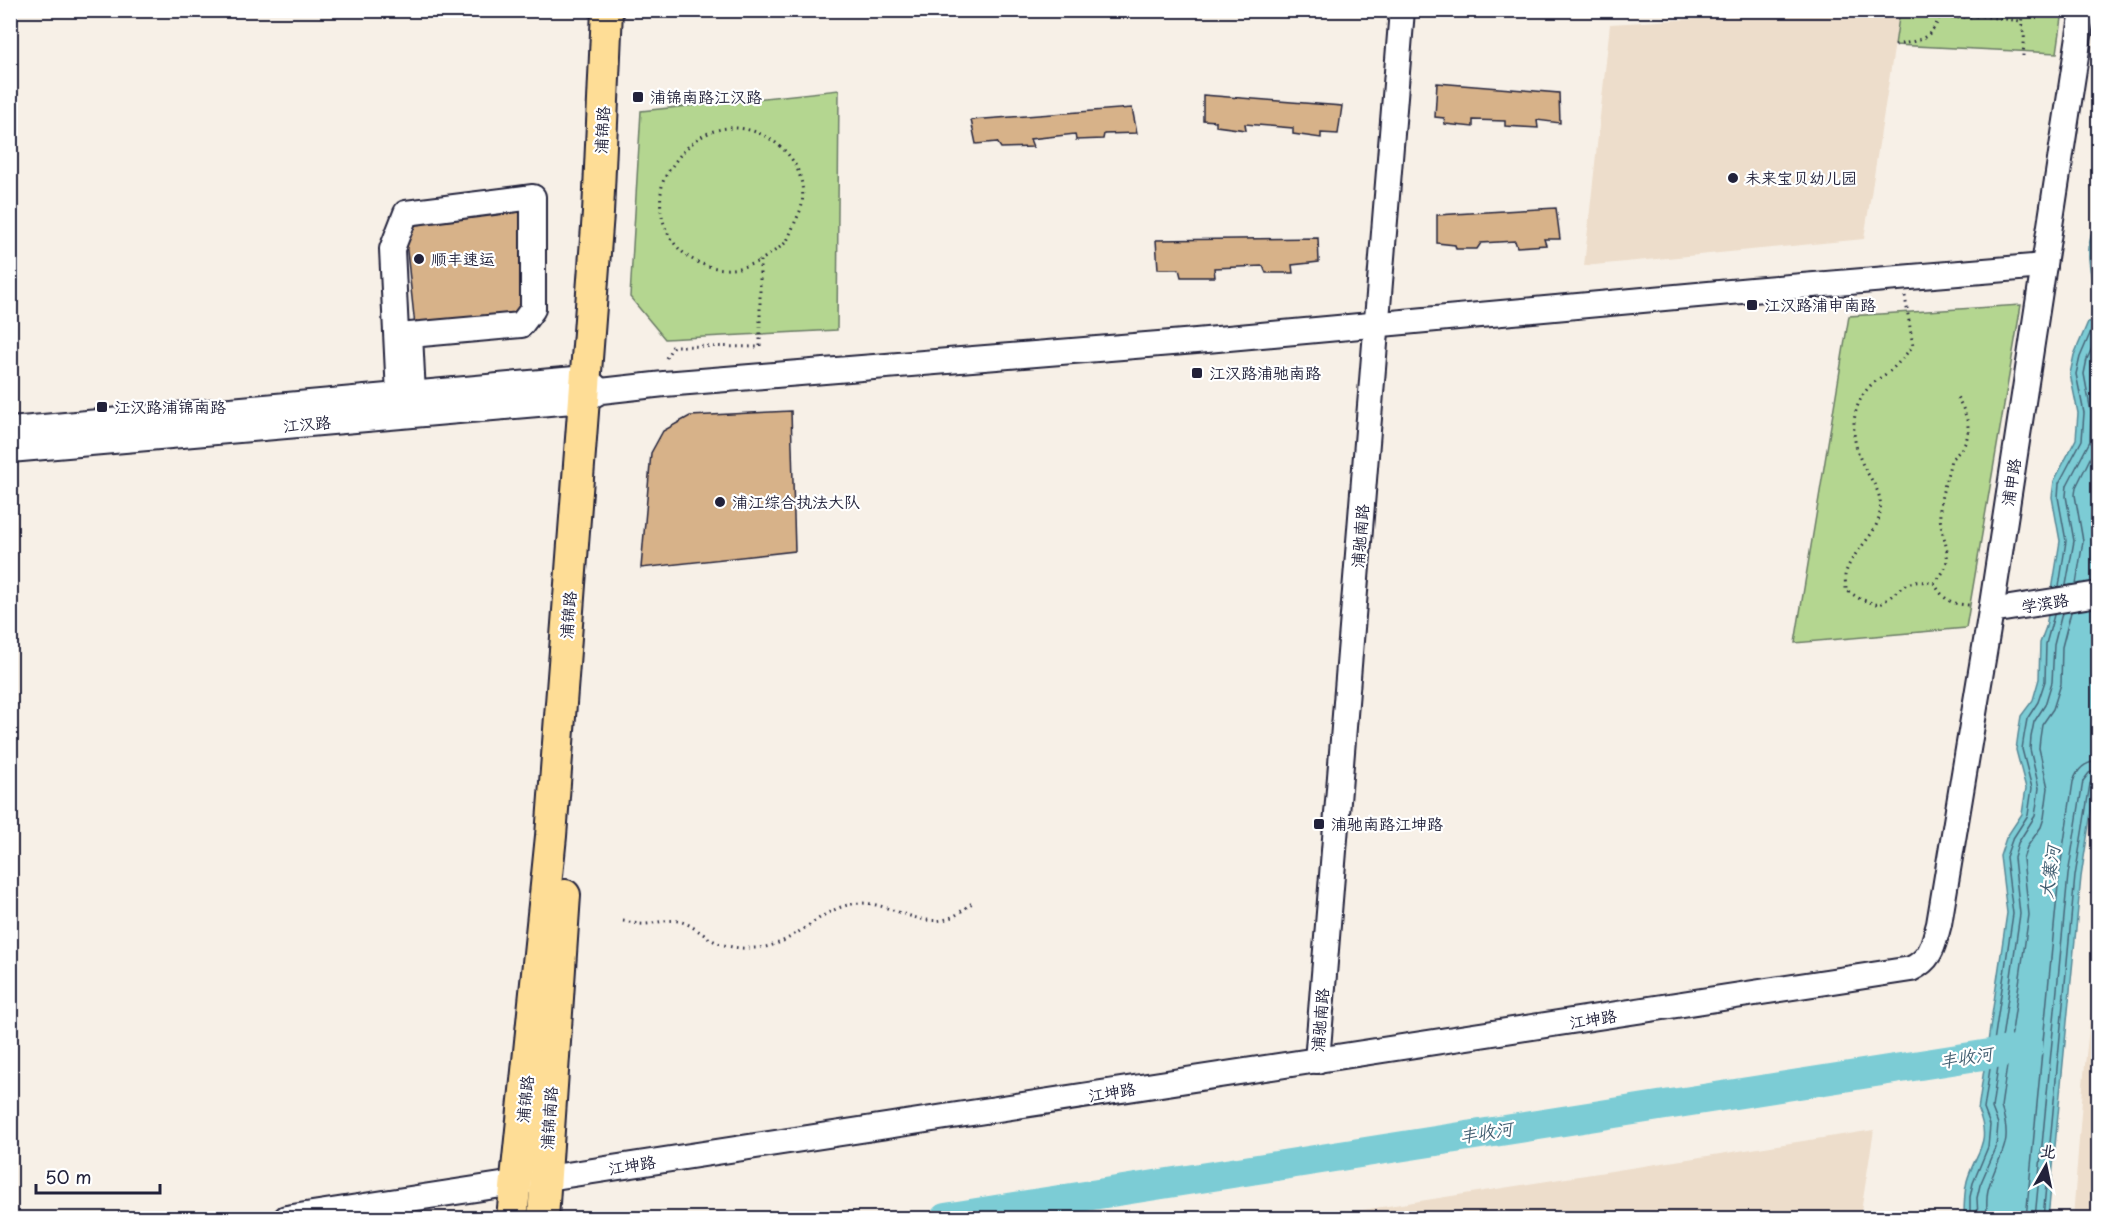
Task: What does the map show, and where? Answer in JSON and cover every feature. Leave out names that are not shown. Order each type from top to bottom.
[{"type":"main road","name":"浦锦路","points":[[556,1017],[577,749],[590,390],[608,10]]},
{"type":"main road","name":"浦锦路","points":[[513,1218],[531,1182],[551,836],[590,390],[617,188],[626,57],[626,10]]},
{"type":"main road","name":"浦锦南路","points":[[543,1216],[531,1182],[556,1017]]},
{"type":"street","name":"浦驰南路","points":[[1317,1061],[1402,10]]},
{"type":"street","name":"浦申路","points":[[1931,952],[1939,924],[1980,608],[2044,267],[2084,10]]},
{"type":"street","points":[[533,197],[533,309],[520,325],[410,335],[406,394],[392,249],[406,213],[533,197]]},
{"type":"street","points":[[10,430],[406,394],[590,390],[2044,267]]},
{"type":"street","name":"江汉路","points":[[10,450],[590,390]]},
{"type":"street","name":"学滨路","points":[[1980,608],[2098,594]]},
{"type":"street","name":"江坤路","points":[[286,1218],[1911,969],[1923,964],[1931,952]]},
{"type":"path","points":[[2023,56],[2024,36],[2021,21],[2026,10]]},
{"type":"path","points":[[1895,45],[1923,39],[1932,33],[1939,13],[1953,18],[1982,16],[2021,21]]},
{"type":"path","points":[[732,127],[754,130],[772,140],[798,167],[802,187],[802,206],[787,241],[760,261],[743,267],[726,269],[705,266],[686,255],[672,242],[664,224],[660,205],[662,184],[681,154],[709,132],[732,127]]},
{"type":"path","points":[[666,358],[673,346],[760,347],[760,261]]},
{"type":"path","points":[[1904,291],[1913,346],[1891,370],[1871,385],[1856,406],[1853,426],[1857,448],[1863,466],[1880,496],[1880,512],[1877,526],[1853,557],[1849,566],[1845,576],[1846,590],[1860,599],[1880,604],[1893,596],[1900,586],[1916,581],[1934,584],[1941,595],[1953,604],[1980,608]]},
{"type":"path","points":[[1934,584],[1948,563],[1940,513],[1941,493],[1948,478],[1951,459],[1959,453],[1967,441],[1968,425],[1965,411],[1956,395]]},
{"type":"path","points":[[623,921],[645,924],[679,921],[718,942],[738,948],[757,948],[781,943],[800,932],[815,919],[851,904],[868,902],[910,917],[935,920],[952,917],[972,903]]},
{"type":"shaded area","name":"未来宝贝幼儿园","points":[[1823,11],[1900,11],[1864,239],[1584,266],[1610,24]]},
{"type":"shaded area","points":[[2098,944],[2098,1218],[2073,1218],[2084,1074]]},
{"type":"shaded area","points":[[1874,1130],[1860,1218],[1318,1218],[1318,1217]]},
{"type":"green space","points":[[1900,10],[2063,11],[2057,53],[1895,45]]},
{"type":"green space","points":[[839,90],[837,330],[665,339],[630,297],[641,111]]},
{"type":"green space","points":[[2021,305],[1966,628],[1795,643],[1849,316]]},
{"type":"water","points":[[2098,220],[2098,286],[2093,285],[2089,244]]},
{"type":"water","name":"大寨河","points":[[2098,321],[2098,766],[2081,877],[2048,1218],[1964,1218],[1967,1181],[1983,1139],[1982,1122],[1978,1110],[2007,913],[2000,856],[2006,838],[2022,814],[2026,788],[2016,750],[2018,735],[2021,716],[2033,700],[2039,679],[2040,643],[2046,627],[2060,541],[2052,497],[2054,481],[2076,439],[2078,413],[2070,374],[2074,355],[2088,322]]},
{"type":"building","points":[[1437,83],[1559,93],[1560,123],[1537,120],[1538,128],[1505,126],[1505,121],[1473,120],[1473,127],[1445,124],[1444,118],[1435,117]]},
{"type":"building","points":[[1203,95],[1342,106],[1338,134],[1321,133],[1321,138],[1293,134],[1293,128],[1245,124],[1246,130],[1216,126],[1216,121],[1203,120]]},
{"type":"building","points":[[1132,108],[1137,133],[1104,134],[1103,139],[1076,140],[1075,134],[1030,139],[1033,147],[1001,148],[997,142],[976,144],[971,120]]},
{"type":"building","points":[[1556,208],[1560,239],[1544,239],[1546,245],[1517,247],[1515,241],[1481,243],[1477,249],[1456,249],[1455,245],[1437,243],[1437,215]]},
{"type":"building","points":[[523,209],[526,295],[512,319],[415,326],[404,223]]},
{"type":"building","points":[[1318,238],[1319,262],[1292,265],[1293,273],[1266,273],[1263,266],[1214,268],[1215,277],[1181,277],[1179,269],[1158,269],[1156,240]]},
{"type":"building","name":"浦江综合执法大队","points":[[791,411],[795,551],[641,568],[651,453],[663,431],[690,416]]},
{"type":"waterway","name":"丰收河","points":[[945,1218],[2028,1048]]},
{"type":"place","name":"浦锦南路江汉路","points":[[638,97]]},
{"type":"place","name":"未来宝贝幼儿园","points":[[1733,178]]},
{"type":"place","name":"顺丰速运","points":[[419,259]]},
{"type":"place","name":"江汉路浦申南路","points":[[1752,305]]},
{"type":"place","name":"江汉路浦驰南路","points":[[1197,373]]},
{"type":"place","name":"江汉路浦锦南路","points":[[102,407]]},
{"type":"place","name":"浦江综合执法大队","points":[[720,502]]},
{"type":"place","name":"浦驰南路江坤路","points":[[1319,824]]}]
